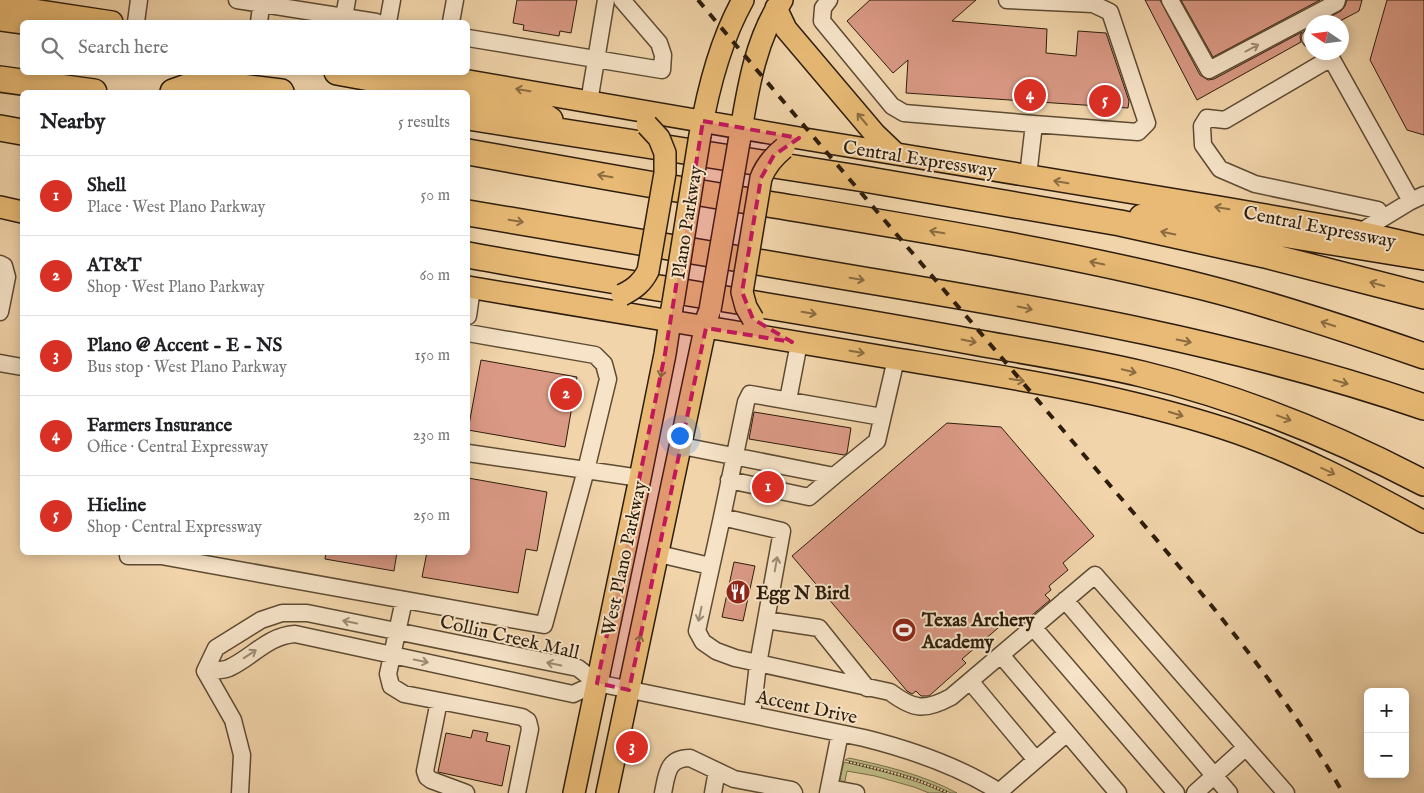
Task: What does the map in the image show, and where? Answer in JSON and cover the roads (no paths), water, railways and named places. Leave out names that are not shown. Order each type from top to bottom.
[{"type":"highway","points":[[0,18],[32,11]]},
{"type":"highway","points":[[373,75],[444,81]]},
{"type":"highway","points":[[0,79],[80,90]]},
{"type":"highway","points":[[179,90],[201,82],[265,90]]},
{"type":"highway","points":[[470,96],[537,110],[566,132]]},
{"type":"highway","points":[[470,117],[858,178],[1120,223],[1247,250],[1424,296]]},
{"type":"highway","points":[[0,128],[20,132]]},
{"type":"highway","points":[[470,152],[950,234],[1101,264],[1254,301],[1424,356]]},
{"type":"highway","points":[[470,213],[1052,313],[1261,360],[1424,407]]},
{"type":"highway","points":[[1120,223],[1154,213],[1424,257]]},
{"type":"highway","points":[[470,255],[906,329],[1089,362],[1142,374],[1227,398],[1294,422],[1367,454],[1424,483]]},
{"type":"main road","name":"Plano Parkway","points":[[672,313],[701,128],[727,34],[743,0]]},
{"type":"main road","name":"Plano Parkway","points":[[708,319],[740,135],[754,67],[764,37],[779,4]]},
{"type":"main road","points":[[779,4],[786,29],[875,134],[896,154]]},
{"type":"main road","points":[[0,6],[97,20]]},
{"type":"main road","name":"Central Expressway","points":[[425,75],[444,81],[618,106],[701,128],[740,135],[791,143],[896,154],[1219,207],[1360,232],[1424,247]]},
{"type":"main road","points":[[589,307],[634,289],[643,280],[648,271],[665,173],[665,153],[659,138],[647,125],[618,106]]},
{"type":"main road","points":[[791,143],[774,156],[761,178],[742,292],[746,307],[753,319],[795,342]]},
{"type":"main road","points":[[0,207],[20,212]]},
{"type":"main road","points":[[470,287],[589,307],[672,313],[708,319],[795,342],[1080,391],[1159,409],[1228,430],[1285,451],[1354,483],[1424,522]]},
{"type":"main road","name":"West Plano Parkway","points":[[574,793],[640,478],[672,313]]},
{"type":"main road","name":"West Plano Parkway","points":[[607,793],[708,319]]},
{"type":"street","points":[[136,20],[139,0]]},
{"type":"street","points":[[238,0],[261,2],[363,20]]},
{"type":"street","points":[[344,17],[347,0]]},
{"type":"street","points":[[388,20],[392,0]]},
{"type":"street","points":[[451,20],[454,0]]},
{"type":"street","points":[[589,102],[606,0]]},
{"type":"street","points":[[470,38],[662,70],[663,55],[659,42],[622,0]]},
{"type":"street","points":[[829,0],[823,8],[822,21],[892,106],[904,113],[1138,132],[1147,123],[1108,6],[1007,0]]},
{"type":"street","points":[[1170,0],[1209,70],[1337,1]]},
{"type":"street","points":[[258,20],[261,2]]},
{"type":"street","points":[[1318,60],[1225,120],[1207,118],[1202,126],[1203,145],[1220,169],[1255,184],[1378,210]]},
{"type":"street","points":[[1331,60],[1417,198],[1360,232]]},
{"type":"street","points":[[1028,176],[1034,124]]},
{"type":"street","points":[[0,264],[4,266],[7,277],[0,309]]},
{"type":"street","points":[[128,556],[161,556],[544,625],[586,470],[608,379],[604,364],[595,355],[470,333]]},
{"type":"street","points":[[788,400],[795,342]]},
{"type":"street","points":[[729,480],[808,497],[877,441],[896,359]]},
{"type":"street","points":[[0,363],[20,367]]},
{"type":"street","points":[[882,418],[750,394],[746,402],[733,456],[722,517],[697,631],[704,642],[716,652],[758,664],[890,692],[905,703],[918,707],[935,706],[951,697],[1095,575],[1286,793]]},
{"type":"street","points":[[682,446],[834,476]]},
{"type":"street","points":[[470,453],[640,478]]},
{"type":"street","points":[[722,517],[782,530],[758,664],[752,715]]},
{"type":"street","points":[[659,554],[710,566]]},
{"type":"street","points":[[404,600],[388,674],[391,686],[404,694],[522,717],[528,721],[530,729],[517,793]]},
{"type":"street","points":[[1065,600],[1229,793]]},
{"type":"street","name":"Collin Creek Mall","points":[[282,613],[307,613],[578,668],[597,683],[573,694],[295,634],[283,635],[273,639],[228,669],[205,670],[216,648],[261,620],[282,613]]},
{"type":"street","points":[[766,620],[820,628],[867,688]]},
{"type":"street","points":[[1033,627],[1176,793]]},
{"type":"street","points":[[1001,655],[1118,793]]},
{"type":"street","points":[[205,670],[233,720],[242,755],[240,793]]},
{"type":"street","points":[[970,681],[1036,760]]},
{"type":"street","name":"Accent Drive","points":[[597,683],[895,746],[927,757],[982,787],[1000,792]]},
{"type":"street","points":[[439,701],[424,771],[431,780],[466,793]]},
{"type":"street","points":[[840,733],[828,791],[856,793]]},
{"type":"street","points":[[1000,792],[1067,733]]},
{"type":"street","points":[[1195,793],[1246,747]]},
{"type":"street","points":[[663,793],[670,766],[682,758],[690,758],[734,779],[792,790],[794,793]]},
{"type":"street","points":[[713,793],[717,771]]},
{"type":"railway","points":[[698,0],[1188,577],[1286,703],[1343,793]]},
{"type":"place","name":"Farmers Insurance","points":[[1030,95]]},
{"type":"place","name":"Hieline","points":[[1105,101]]},
{"type":"place","name":"AT&T","points":[[566,394]]},
{"type":"place","name":"Shell","points":[[768,487]]},
{"type":"place","name":"Egg N Bird","points":[[738,592]]},
{"type":"place","name":"Texas Archery Academy","points":[[904,630]]},
{"type":"place","name":"Plano @ Accent - E - NS","points":[[632,747]]}]
